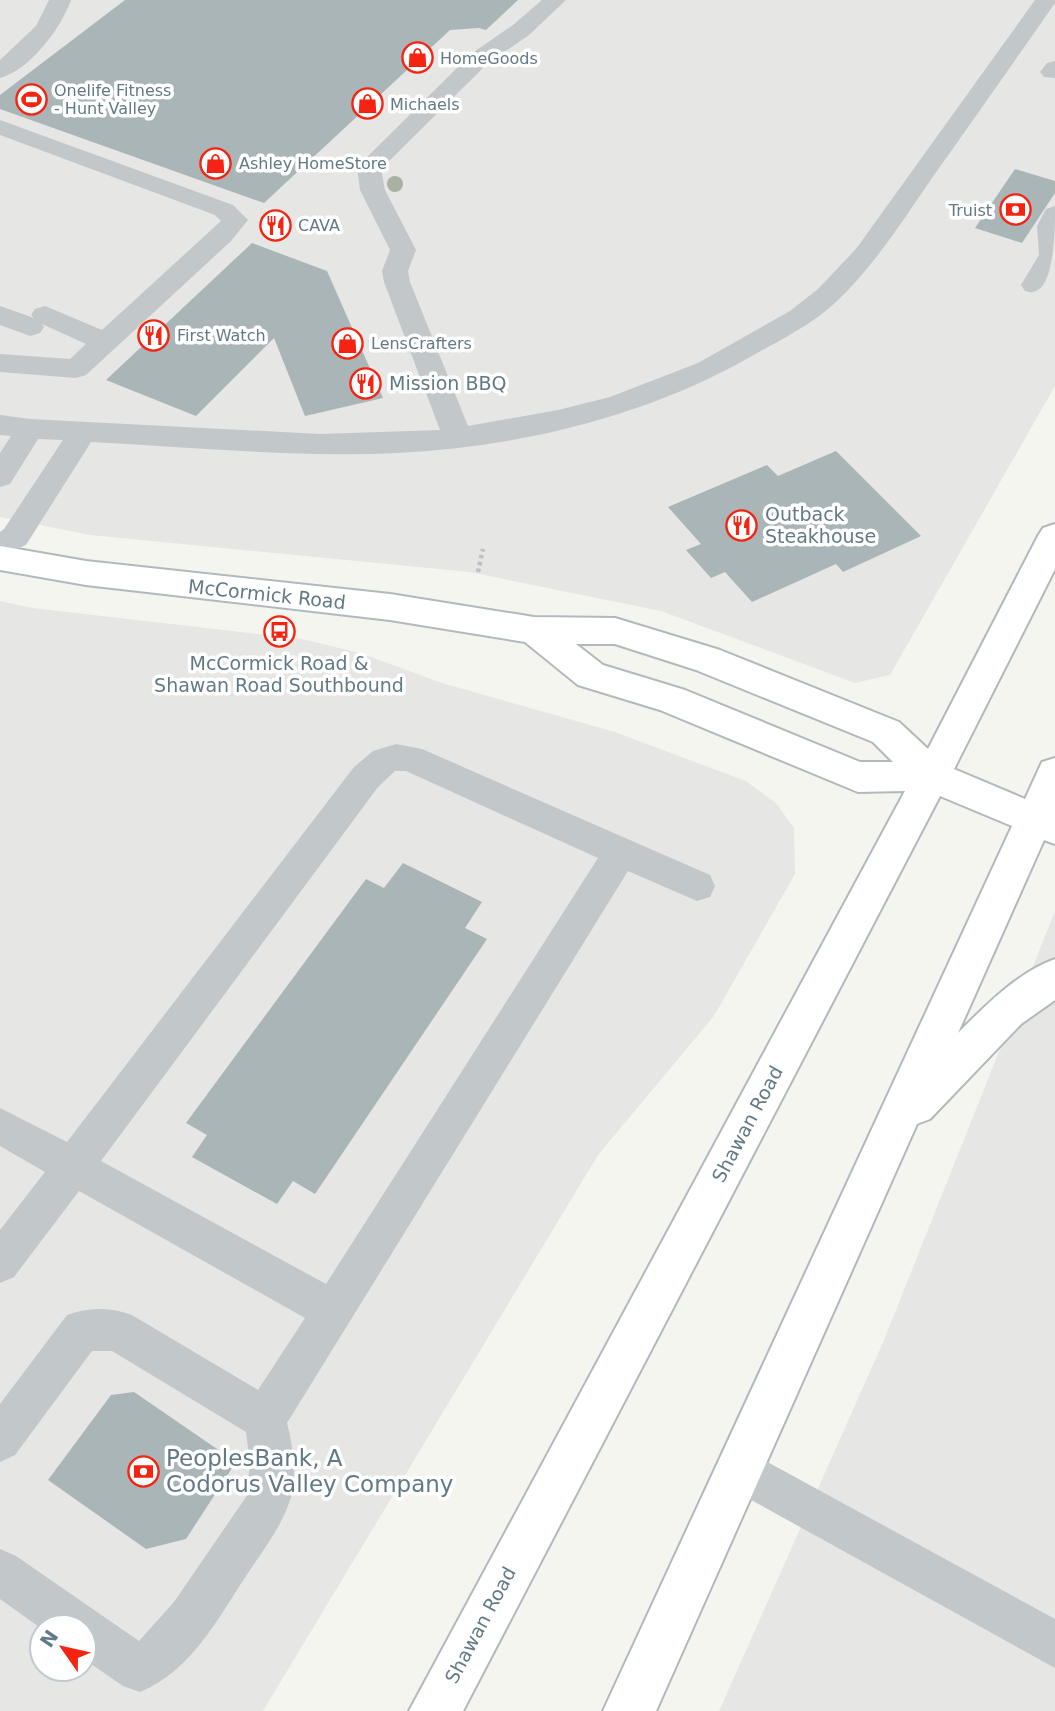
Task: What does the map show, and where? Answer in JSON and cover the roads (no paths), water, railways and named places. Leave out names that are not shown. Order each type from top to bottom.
[{"type":"main road","name":"Shawan Road","points":[[435,1711],[932,776],[1055,536]]},
{"type":"main road","name":"McCormick Road","points":[[0,558],[73,571],[401,609],[534,630],[615,631],[708,660],[886,732],[932,776],[1045,823]]},
{"type":"main road","name":"McCormick Road","points":[[534,630],[591,675],[672,700],[858,778],[932,776]]},
{"type":"main road","points":[[629,1711],[896,1124],[1045,823],[1055,773]]},
{"type":"main road","points":[[896,1124],[1007,1011],[1055,977]]},
{"type":"lane","points":[[0,71],[38,38],[54,20],[60,0]]},
{"type":"lane","points":[[458,438],[397,282],[395,271],[403,250],[391,223],[374,198],[369,167],[470,68],[522,30],[555,0]]},
{"type":"lane","points":[[0,425],[30,429],[320,444],[396,443],[458,438],[558,420],[630,400],[708,369],[800,317],[827,295],[865,255],[1046,0]]},
{"type":"lane","points":[[0,127],[225,210],[235,220],[76,369],[0,363]]},
{"type":"lane","points":[[1034,285],[1051,260],[1054,249],[1049,237],[1049,224],[1055,214]]},
{"type":"lane","points":[[0,315],[38,321],[105,342]]},
{"type":"lane","points":[[0,477],[30,429]]},
{"type":"lane","points":[[0,545],[15,537],[83,432]]},
{"type":"lane","points":[[0,1263],[366,778],[385,759],[397,756],[410,758],[697,886]]},
{"type":"lane","points":[[98,1640],[140,1669],[160,1656],[181,1633],[264,1508],[272,1474],[271,1446],[265,1419],[621,852]]},
{"type":"lane","points":[[0,1126],[332,1311]]},
{"type":"lane","points":[[0,1440],[82,1330],[117,1331],[265,1419]]},
{"type":"lane","points":[[740,1469],[1055,1645]]},
{"type":"lane","points":[[0,1572],[59,1613]]},
{"type":"place","name":"HomeGoods","points":[[417,58]]},
{"type":"place","name":"Onelife Fitness - Hunt Valley","points":[[31,99]]},
{"type":"place","name":"Michaels","points":[[367,104]]},
{"type":"place","name":"Ashley HomeStore","points":[[216,163]]},
{"type":"place","name":"Truist","points":[[1015,210]]},
{"type":"place","name":"CAVA","points":[[275,225]]},
{"type":"place","name":"First Watch","points":[[154,335]]},
{"type":"place","name":"LensCrafters","points":[[348,343]]},
{"type":"place","name":"Mission BBQ","points":[[366,383]]},
{"type":"place","name":"Outback Steakhouse","points":[[742,525]]},
{"type":"place","name":"McCormick Road & Shawan Road Southbound","points":[[279,632]]},
{"type":"place","name":"PeoplesBank, A Codorus Valley Company","points":[[143,1471]]}]
